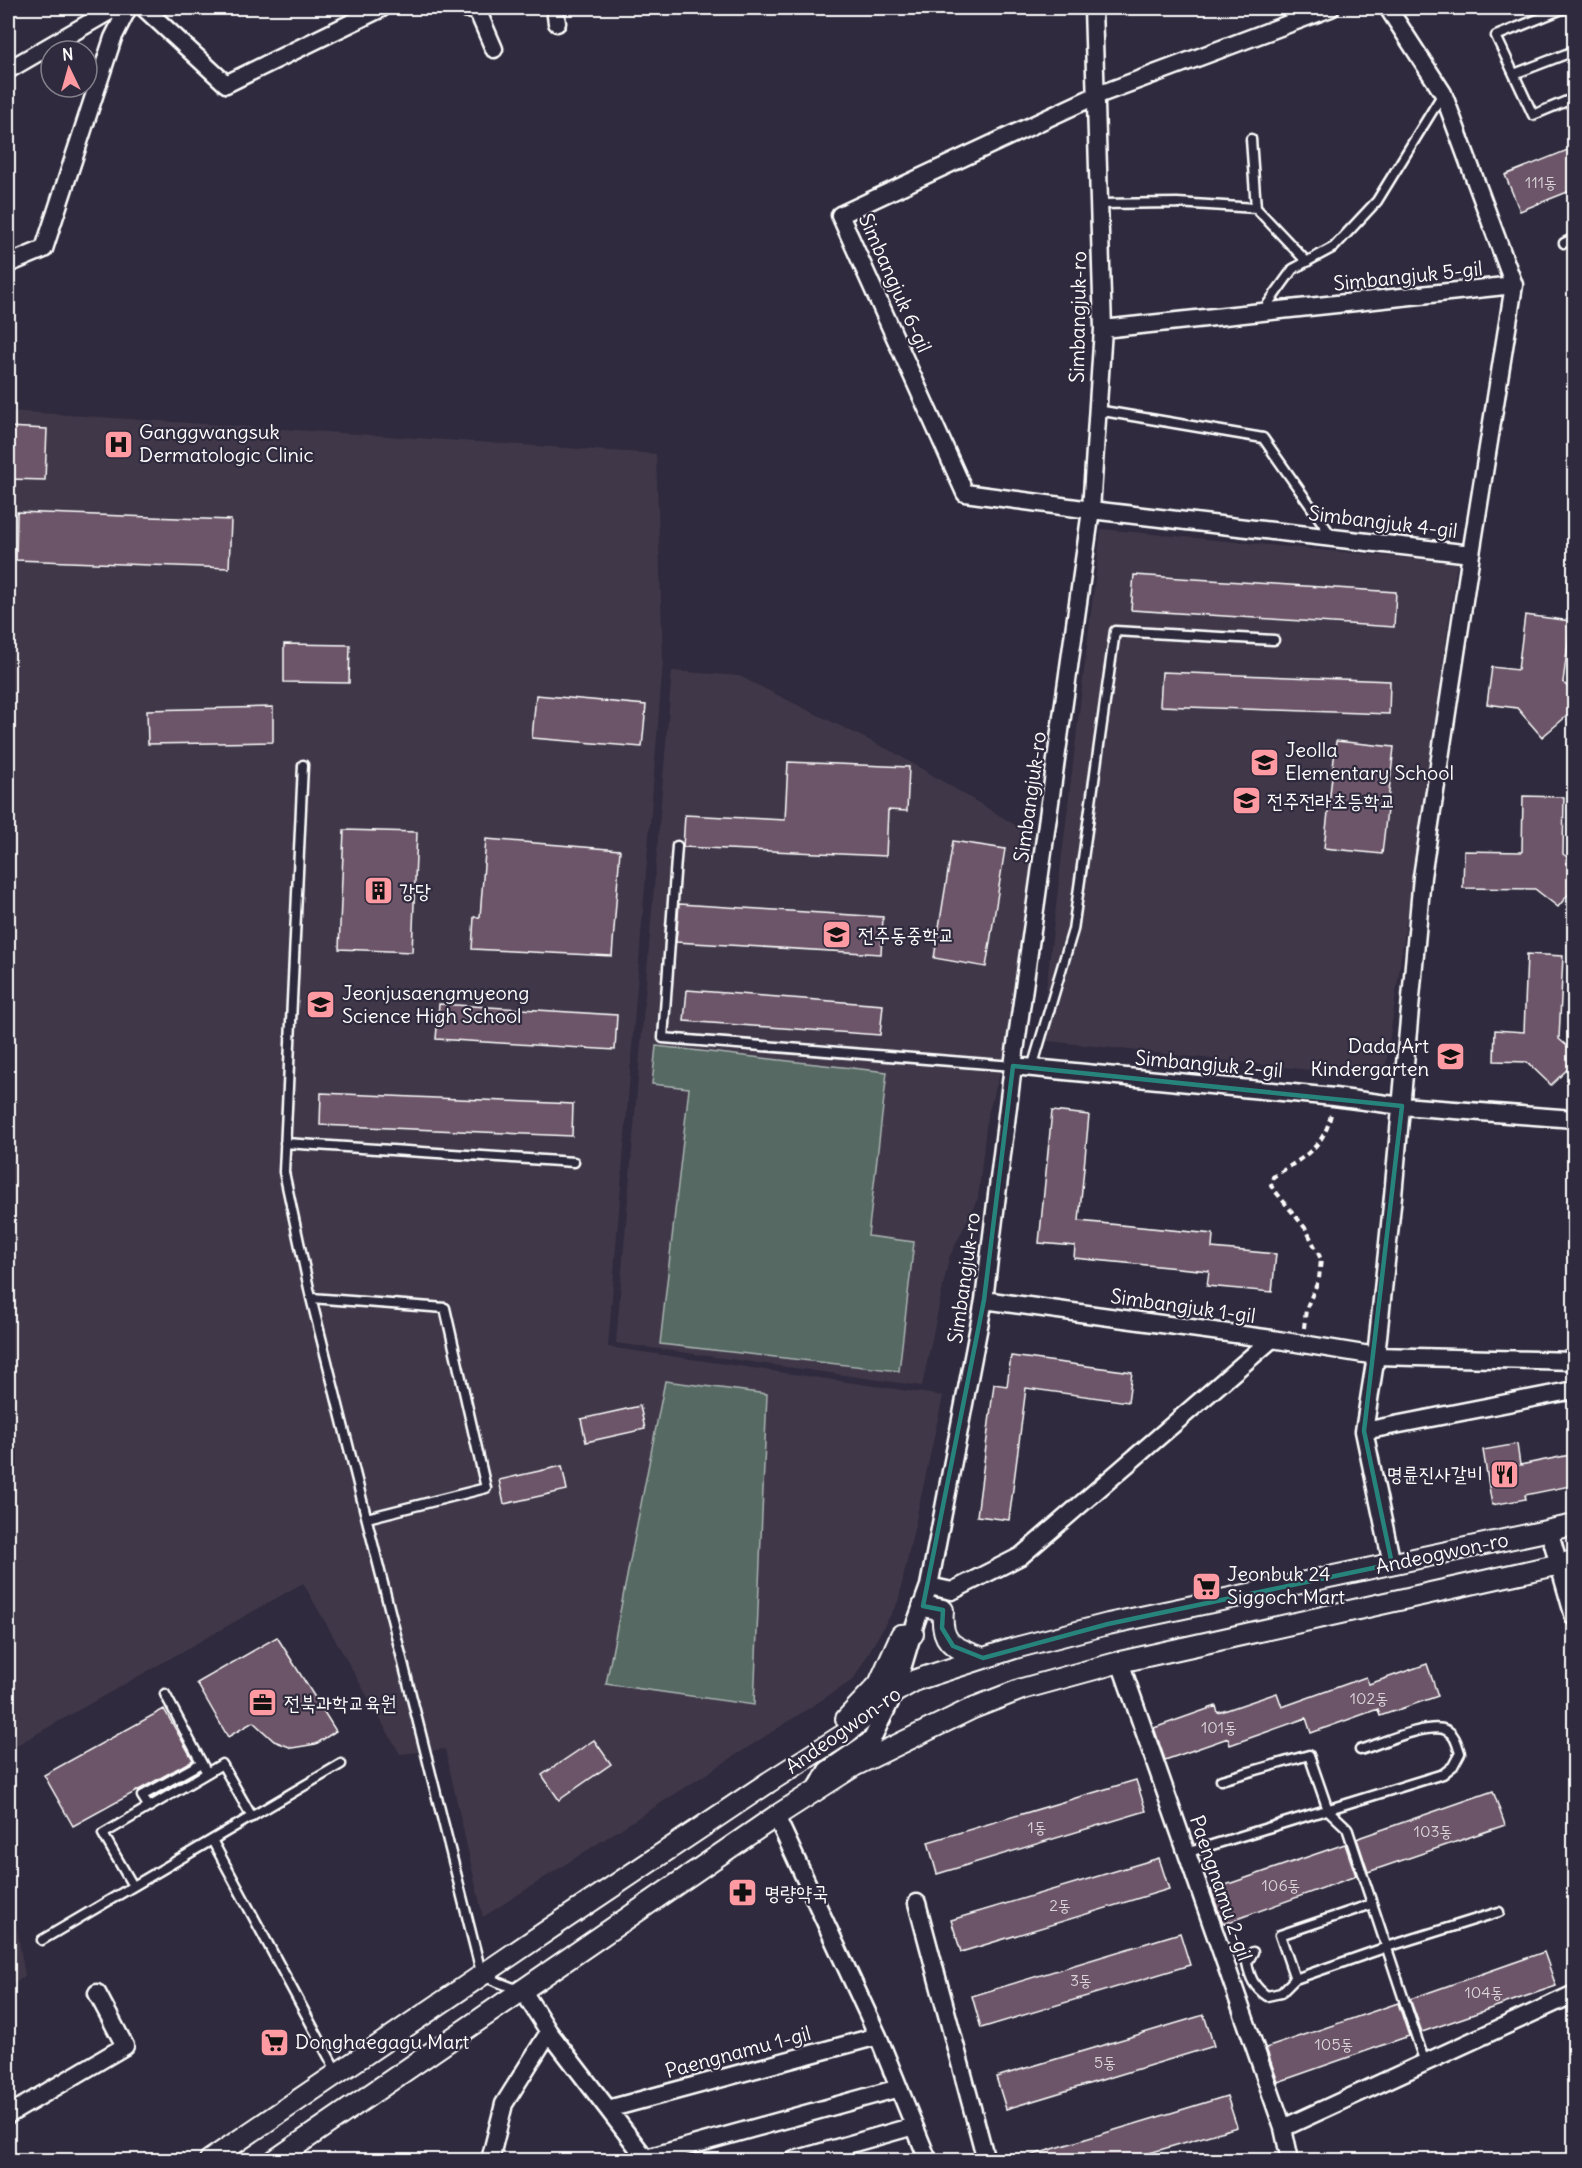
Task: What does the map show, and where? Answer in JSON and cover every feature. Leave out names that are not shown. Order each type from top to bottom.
[{"type":"street","points":[[8,70],[115,8]]},
{"type":"street","points":[[8,264],[44,249],[113,38],[128,8]]},
{"type":"street","points":[[144,8],[226,84],[382,8]]},
{"type":"street","points":[[465,8],[478,12],[495,50]]},
{"type":"street","name":"Simbangjuk-ro","points":[[816,1790],[827,1770],[872,1739],[895,1692],[929,1586],[984,1300],[1013,1066],[1091,510],[1103,329],[1093,8]]},
{"type":"street","points":[[1095,96],[1331,8]]},
{"type":"street","name":"Simbangjuk 5-gil","points":[[1103,329],[1515,285],[1443,93],[1388,8]]},
{"type":"street","name":"Simbangjuk 6-gil","points":[[965,493],[840,215],[1095,96]]},
{"type":"street","name":"Simbangjuk 4-gil","points":[[965,493],[1471,554],[1515,285]]},
{"type":"street","points":[[1392,1564],[1364,1431],[1376,1356],[1393,1196],[1422,877],[1471,554]]},
{"type":"street","name":"Simbangjuk 2-gil","points":[[1013,1066],[1335,1097],[1402,1106],[1575,1119]]},
{"type":"street","name":"Simbangjuk 1-gil","points":[[984,1300],[1272,1339],[1376,1356],[1575,1360]]},
{"type":"street","points":[[929,1586],[952,1591],[1021,1557],[1272,1339]]},
{"type":"street","points":[[1364,1431],[1575,1390]]},
{"type":"street","name":"Andeogwon-ro","points":[[210,2160],[749,1795],[846,1733],[895,1692],[916,1680],[983,1658],[1108,1624],[1575,1525]]},
{"type":"street","points":[[1549,1530],[1566,1563],[1575,1617]]},
{"type":"street","name":"Andeogwon-ro","points":[[275,2160],[816,1790],[854,1766],[973,1708],[1022,1689],[1120,1662],[1566,1563]]},
{"type":"street","points":[[923,1606],[943,1610],[942,1628],[952,1646],[983,1658]]},
{"type":"street","points":[[846,1733],[842,1723],[879,1684],[901,1635],[913,1634]]},
{"type":"street","name":"Paengnamu 2-gil","points":[[1120,1662],[1283,2128],[1290,2160]]},
{"type":"street","points":[[776,1816],[878,2036],[928,2160]]},
{"type":"street","points":[[917,1903],[986,2160]]},
{"type":"street","points":[[523,1991],[549,2032],[646,2159],[899,2088]]},
{"type":"street","points":[[8,2115],[125,2046],[97,1993]]},
{"type":"street","points":[[1283,2128],[1568,1997]]},
{"type":"street","points":[[490,2160],[504,2104],[549,2032]]},
{"type":"street","name":"Paengnamu 1-gil","points":[[608,2109],[878,2036]]},
{"type":"street","points":[[794,2160],[914,2126]]},
{"type":"street","name":"Paengnamu 2-gil","points":[[1283,2128],[1300,2160]]},
{"type":"lane","points":[[1565,8],[1496,36],[1533,115],[1575,98]]},
{"type":"lane","points":[[1514,74],[1575,51]]},
{"type":"lane","points":[[1262,312],[1293,269],[1334,247],[1377,201],[1443,93]]},
{"type":"lane","points":[[1251,140],[1256,208],[1306,262]]},
{"type":"lane","points":[[1099,204],[1177,203],[1256,208]]},
{"type":"lane","points":[[1564,243],[1575,238]]},
{"type":"lane","points":[[1097,410],[1263,438],[1334,538]]},
{"type":"lane","points":[[1032,1068],[1073,930],[1115,631],[1274,640]]},
{"type":"lane","points":[[303,765],[284,1172],[311,1298],[482,1976],[523,1991]]},
{"type":"lane","points":[[677,846],[663,1038],[1013,1066]]},
{"type":"lane","points":[[285,1143],[574,1162]]},
{"type":"lane","points":[[311,1298],[445,1308],[486,1488],[367,1518]]},
{"type":"lane","points":[[165,1694],[207,1773]]},
{"type":"lane","points":[[1186,1852],[1443,1774],[1453,1766],[1460,1753],[1455,1738],[1446,1730],[1428,1729],[1360,1750]]},
{"type":"lane","points":[[1221,1780],[1309,1755],[1328,1810],[1347,1828],[1425,2063]]},
{"type":"lane","points":[[149,1807],[142,1796],[201,1762]]},
{"type":"lane","points":[[134,1886],[103,1834],[222,1764],[252,1817]]},
{"type":"lane","points":[[42,1940],[341,1764]]},
{"type":"lane","points":[[212,1840],[338,2074]]},
{"type":"lane","points":[[1295,1979],[1280,1935],[1372,1904]]},
{"type":"lane","points":[[1253,1952],[1247,1963],[1250,1976],[1257,1989],[1267,1996],[1281,1994],[1295,1979],[1498,1912]]},
{"type":"path","points":[[1302,1344],[1306,1309],[1318,1279],[1321,1259],[1306,1229],[1271,1186],[1273,1177],[1318,1145],[1329,1125],[1335,1097]]},
{"type":"highlighted area","points":[[1013,1066],[1402,1106],[1364,1431],[1392,1564],[1108,1624],[983,1658],[953,1646],[942,1628],[943,1610],[923,1606],[984,1300]]},
{"type":"shaded area","name":"Jeonjusaengmyeong Science High School","points":[[8,411],[656,454],[663,661],[608,1347],[943,1396],[898,1602],[853,1680],[483,1917],[445,1749],[400,1754],[303,1583],[8,1750]]},
{"type":"shaded area","name":"전주전라초등학교","points":[[1101,529],[1457,563],[1384,1078],[1040,1040]]},
{"type":"shaded area","name":"전주동중학교","points":[[672,671],[739,676],[895,753],[1034,836],[1012,1033],[987,1117],[978,1198],[949,1258],[922,1386],[616,1343]]},
{"type":"shaded area","points":[[8,1875],[25,1976],[8,1987]]},
{"type":"green space","points":[[656,1046],[887,1072],[868,1236],[914,1242],[899,1371],[660,1344],[689,1088],[652,1084]]},
{"type":"green space","points":[[665,1381],[767,1394],[754,1705],[606,1684]]},
{"type":"building","points":[[1575,147],[1575,189],[1520,211],[1505,175]]},
{"type":"building","points":[[8,427],[47,429],[45,480],[8,479]]},
{"type":"building","points":[[17,512],[231,520],[229,568],[16,560]]},
{"type":"building","points":[[1134,575],[1396,592],[1394,627],[1131,610]]},
{"type":"building","points":[[1525,615],[1571,621],[1563,682],[1575,695],[1575,709],[1542,737],[1517,708],[1487,704],[1492,667],[1518,670]]},
{"type":"building","points":[[284,644],[350,645],[349,683],[284,682]]},
{"type":"building","points":[[1162,672],[1390,681],[1389,714],[1160,706]]},
{"type":"building","points":[[536,695],[646,705],[642,747],[532,738]]},
{"type":"building","points":[[273,707],[273,742],[148,744],[147,710]]},
{"type":"building","points":[[1336,741],[1394,747],[1382,854],[1324,848]]},
{"type":"building","points":[[788,762],[909,767],[907,811],[888,810],[886,856],[683,847],[685,815],[785,820]]},
{"type":"building","points":[[1523,796],[1564,797],[1563,854],[1575,863],[1575,886],[1558,907],[1535,889],[1463,888],[1464,851],[1522,852]]},
{"type":"building","name":"강당","points":[[344,830],[417,832],[412,952],[339,949]]},
{"type":"building","points":[[486,839],[620,850],[612,956],[472,949],[474,917],[480,917]]},
{"type":"building","points":[[953,841],[1005,849],[986,967],[934,958]]},
{"type":"building","points":[[679,904],[883,917],[881,954],[676,942]]},
{"type":"building","points":[[1527,954],[1563,956],[1559,1039],[1575,1053],[1575,1062],[1551,1085],[1527,1062],[1494,1061],[1495,1030],[1524,1032]]},
{"type":"building","points":[[687,990],[883,1005],[880,1035],[684,1021]]},
{"type":"building","points":[[439,1004],[617,1015],[615,1050],[436,1039]]},
{"type":"building","points":[[321,1093],[573,1104],[572,1136],[320,1125]]},
{"type":"building","points":[[1052,1111],[1089,1115],[1079,1221],[1213,1234],[1212,1248],[1276,1254],[1272,1292],[1207,1286],[1209,1271],[1074,1258],[1075,1246],[1039,1243]]},
{"type":"building","points":[[1011,1356],[1132,1372],[1128,1402],[1026,1388],[1009,1520],[977,1516],[994,1384],[1007,1386]]},
{"type":"building","points":[[640,1406],[645,1429],[586,1442],[581,1419]]},
{"type":"building","points":[[1517,1444],[1520,1465],[1575,1454],[1575,1485],[1525,1495],[1526,1499],[1492,1505],[1483,1450]]},
{"type":"building","points":[[562,1466],[567,1490],[504,1504],[499,1480]]},
{"type":"building","name":"전북과학교육원","points":[[277,1637],[336,1731],[316,1744],[292,1748],[274,1741],[253,1722],[228,1737],[197,1683]]},
{"type":"building","points":[[1427,1664],[1438,1696],[1380,1716],[1378,1709],[1311,1733],[1306,1718],[1230,1745],[1228,1738],[1165,1760],[1154,1728],[1216,1706],[1218,1713],[1277,1693],[1282,1707],[1366,1677],[1369,1684]]},
{"type":"building","points":[[164,1709],[193,1760],[73,1826],[44,1775]]},
{"type":"building","points":[[594,1740],[611,1764],[559,1800],[542,1775]]},
{"type":"building","points":[[1136,1780],[1146,1811],[937,1874],[928,1842]]},
{"type":"building","points":[[1493,1791],[1505,1825],[1368,1872],[1357,1839]]},
{"type":"building","points":[[1345,1844],[1356,1876],[1223,1924],[1211,1890]]},
{"type":"building","points":[[1159,1858],[1169,1889],[961,1952],[951,1920]]},
{"type":"building","points":[[1180,1933],[1190,1965],[981,2028],[972,1996]]},
{"type":"building","points":[[1544,1952],[1556,1986],[1422,2032],[1410,1999]]},
{"type":"building","points":[[1398,2003],[1409,2036],[1278,2082],[1266,2048]]},
{"type":"building","points":[[1204,2015],[1214,2046],[1006,2109],[996,2077]]},
{"type":"building","points":[[1227,2096],[1237,2127],[1126,2160],[1026,2160],[1026,2157]]},
{"type":"place","name":"Ganggwangsuk Dermatologic Clinic","points":[[118,444]]},
{"type":"place","name":"Jeolla Elementary School","points":[[1264,762]]},
{"type":"place","name":"전주전라초등학교","points":[[1246,801]]},
{"type":"place","name":"강당","points":[[378,891]]},
{"type":"place","name":"전주동중학교","points":[[837,935]]},
{"type":"place","name":"Jeonjusaengmyeong Science High School","points":[[321,1004]]},
{"type":"place","name":"Dada Art Kindergarten","points":[[1450,1057]]},
{"type":"place","name":"명륜진사갈비","points":[[1504,1474]]},
{"type":"place","name":"Jeonbuk 24 Siggoch Mart","points":[[1206,1586]]},
{"type":"place","name":"전북과학교육원","points":[[263,1703]]},
{"type":"place","name":"명량약국","points":[[743,1893]]},
{"type":"place","name":"Donghaegagu Mart","points":[[274,2042]]}]
